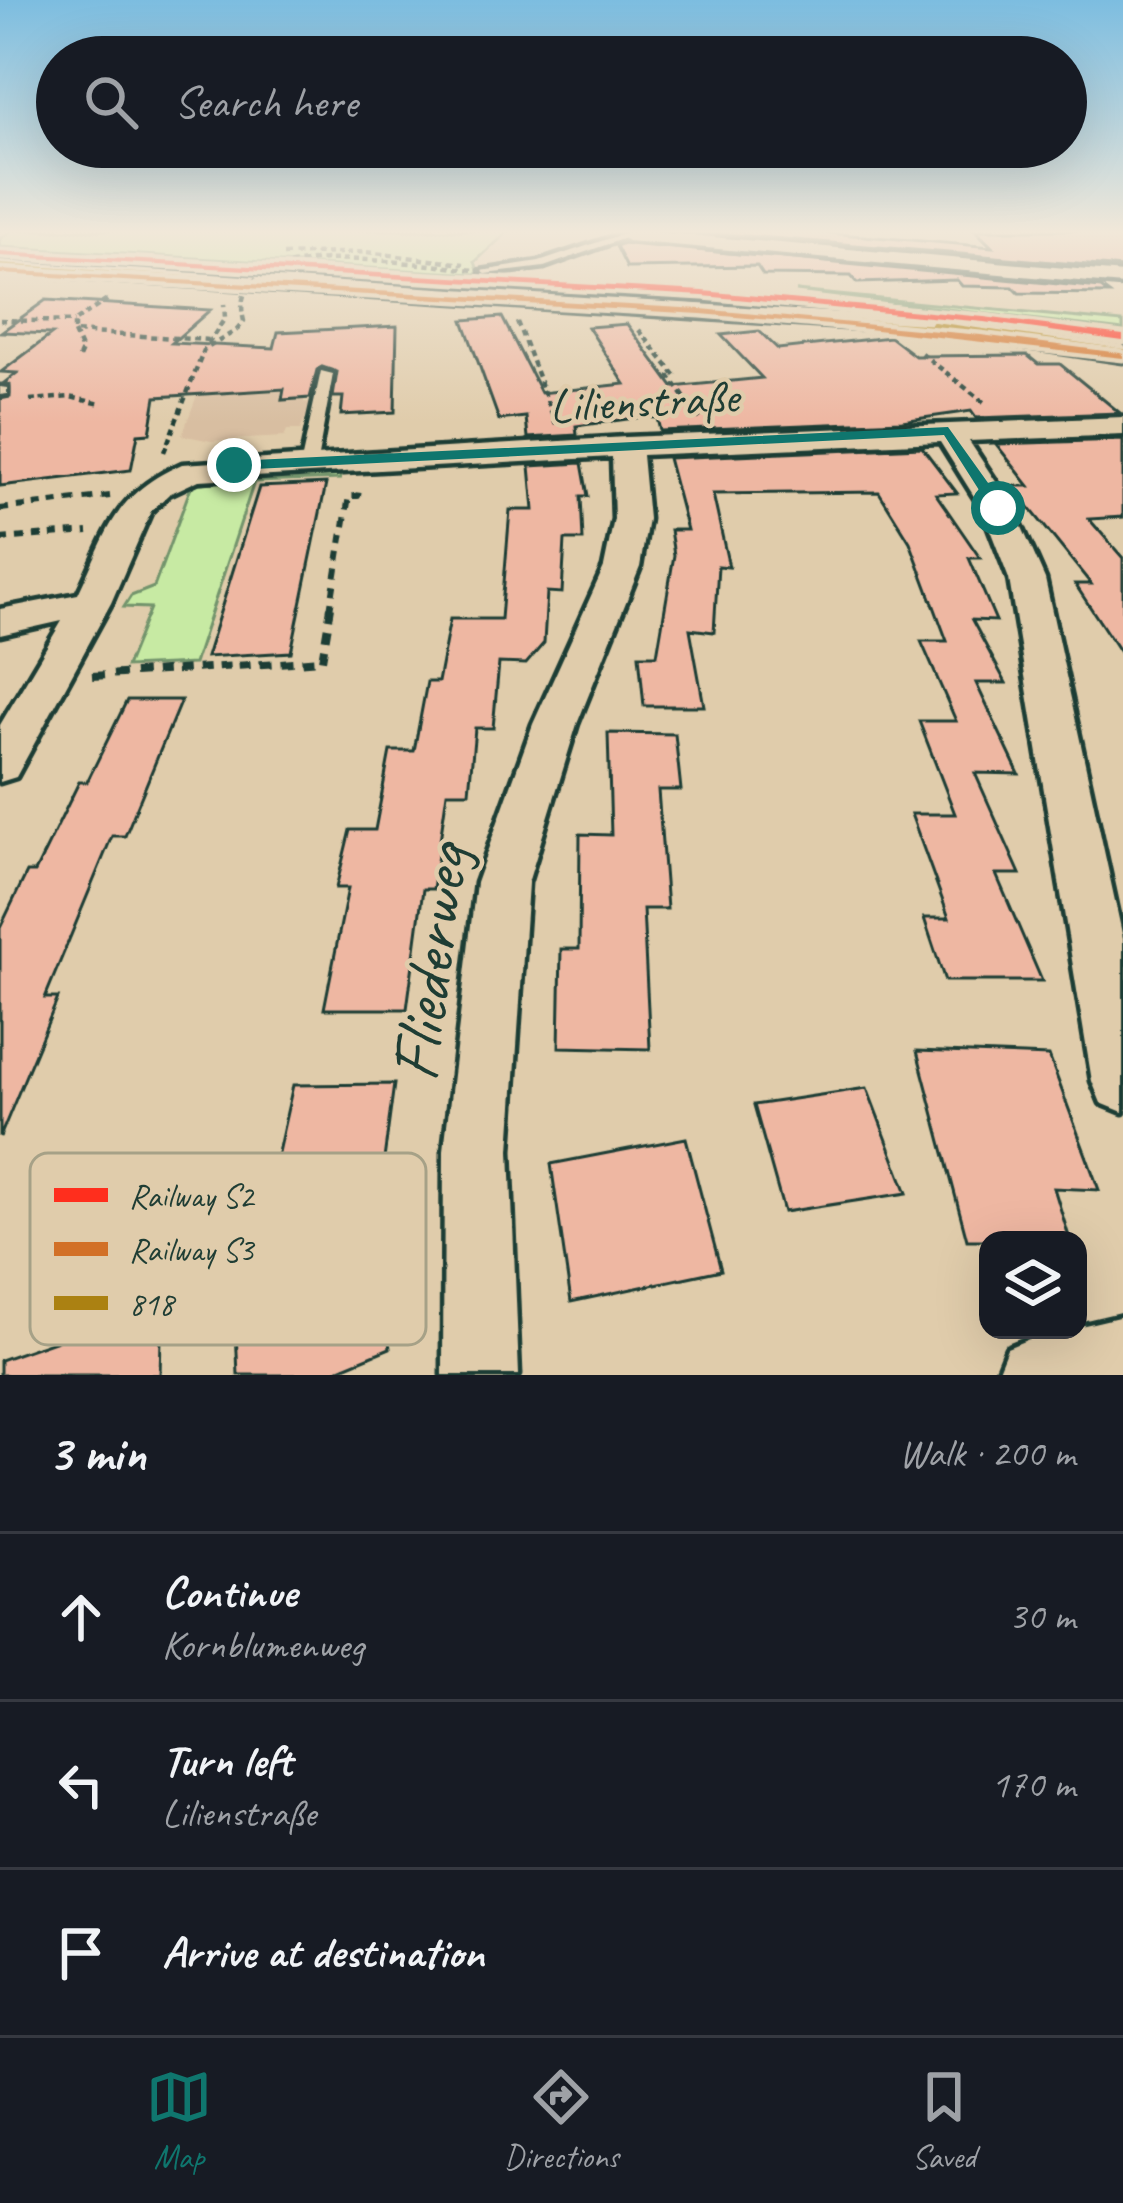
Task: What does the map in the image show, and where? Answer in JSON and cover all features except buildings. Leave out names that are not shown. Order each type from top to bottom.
[{"type":"street","points":[[443,294],[880,321],[1123,353]]},
{"type":"street","name":"Lilienstraße","points":[[160,488],[193,471],[234,465],[1123,426]]},
{"type":"street","points":[[948,431],[998,508],[1027,579],[1123,1081]]},
{"type":"street","name":"Fliederweg","points":[[481,1375],[477,1150],[502,884],[555,724],[622,566],[631,519],[626,446]]},
{"type":"street","points":[[0,764],[92,603],[126,528],[160,488]]},
{"type":"street","points":[[0,622],[92,603]]},
{"type":"street","points":[[1034,1375],[1123,1354]]},
{"type":"lane","points":[[309,461],[326,374]]},
{"type":"path","points":[[204,350],[244,321],[240,294]]},
{"type":"path","points":[[0,320],[74,322],[113,296]]},
{"type":"path","points":[[0,509],[160,488],[164,451],[204,350],[225,318],[225,297]]},
{"type":"path","points":[[519,315],[515,326],[559,430]]},
{"type":"path","points":[[644,319],[638,328],[676,376],[670,377],[704,424]]},
{"type":"path","points":[[74,322],[82,351],[78,360]]},
{"type":"path","points":[[74,332],[210,340]]},
{"type":"path","points":[[936,344],[913,346],[991,407]]},
{"type":"path","points":[[29,400],[70,397],[100,404]]},
{"type":"path","points":[[49,679],[322,660],[349,496],[358,496]]},
{"type":"path","points":[[0,539],[126,528]]},
{"type":"shaded area","points":[[312,363],[304,402],[312,404],[300,430],[287,430],[284,437],[211,441],[182,435],[207,369]]},
{"type":"green space","points":[[544,294],[897,313],[1123,345],[904,317]]},
{"type":"green space","points":[[823,294],[1123,322],[1123,330]]},
{"type":"green space","points":[[341,471],[340,479],[254,482],[194,664],[126,667],[150,608],[124,607],[131,596],[154,587],[192,484]]},
{"type":"rail line","name":"S3","points":[[424,294],[841,323],[1120,356]]},
{"type":"rail line","name":"S2","points":[[717,294],[1123,338]]},
{"type":"transit line","name":"818","points":[[433,294],[925,325],[1123,353]]},
{"type":"route","points":[[234,465],[948,431],[998,508]]}]
